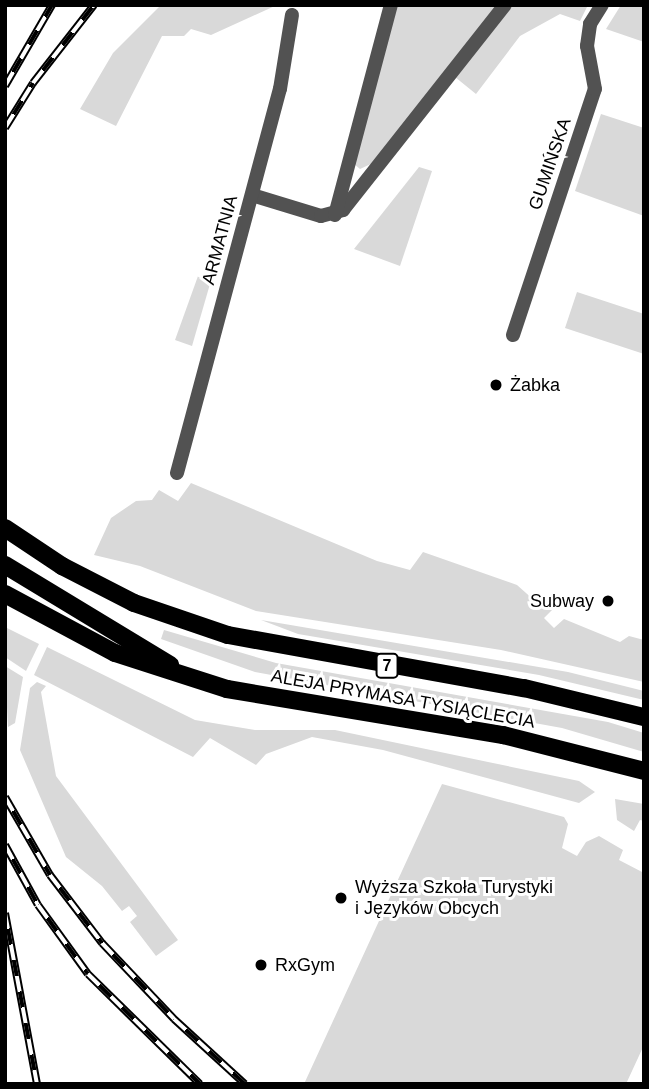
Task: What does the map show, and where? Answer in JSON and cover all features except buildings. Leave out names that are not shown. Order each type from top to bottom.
[{"type":"main road","name":"ALEJA PRYMASA TYSIĄCLECIA","points":[[5,528],[62,566],[134,603],[228,635],[524,688],[644,717]]},
{"type":"main road","points":[[5,565],[195,679]]},
{"type":"main road","name":"ALEJA PRYMASA TYSIĄCLECIA","points":[[5,594],[115,653],[249,694],[503,735],[644,771]]},
{"type":"street","points":[[335,215],[391,5]]},
{"type":"street","points":[[252,195],[321,216],[335,215],[505,5]]},
{"type":"street","name":"GUMIŃSKA","points":[[513,335],[596,89],[587,46],[590,24],[601,5]]},
{"type":"street","name":"ARMATNIA","points":[[177,473],[280,89],[292,15]]},
{"type":"shaded area","points":[[161,5],[277,5],[211,35],[191,29],[184,36],[162,36],[116,126],[80,109],[113,53]]},
{"type":"shaded area","points":[[396,5],[497,5],[373,163],[360,169],[354,164]]},
{"type":"shaded area","points":[[512,5],[588,5],[580,21],[560,14],[520,36],[476,94],[455,77]]},
{"type":"shaded area","points":[[621,5],[644,5],[644,42],[606,29]]},
{"type":"shaded area","points":[[601,114],[644,128],[644,216],[575,191]]},
{"type":"shaded area","points":[[419,167],[432,171],[400,266],[354,249]]},
{"type":"shaded area","points":[[198,276],[210,284],[192,346],[175,340]]},
{"type":"shaded area","points":[[577,292],[644,314],[644,354],[565,328]]},
{"type":"shaded area","points":[[191,483],[377,561],[410,570],[423,552],[517,585],[535,601],[548,597],[554,608],[544,618],[554,628],[564,619],[620,642],[629,636],[644,640],[644,682],[501,650],[256,611],[140,566],[94,555],[111,518],[136,501],[152,500],[159,490],[178,501]]},
{"type":"shaded area","points":[[261,620],[568,672],[644,691],[644,700],[539,675],[298,634]]},
{"type":"shaded area","points":[[5,627],[39,644],[26,671],[5,657]]},
{"type":"shaded area","points":[[164,630],[276,663],[608,722],[644,733],[644,752],[562,728],[255,672],[161,639]]},
{"type":"shaded area","points":[[47,647],[195,720],[255,730],[335,730],[579,781],[595,792],[579,803],[383,750],[312,737],[266,754],[256,765],[210,738],[193,757],[34,675]]},
{"type":"shaded area","points":[[5,666],[23,677],[15,723],[8,727]]},
{"type":"shaded area","points":[[37,682],[46,686],[41,692],[56,776],[178,940],[156,956],[130,922],[137,916],[129,906],[122,911],[102,886],[66,857],[20,750],[30,688]]},
{"type":"shaded area","points":[[442,784],[564,817],[568,824],[562,848],[577,856],[586,842],[599,836],[623,850],[619,860],[644,873],[644,1045],[626,1084],[304,1084]]},
{"type":"shaded area","points":[[615,799],[644,804],[644,821],[640,820],[634,831],[617,820]]},
{"type":"railway","points":[[5,86],[52,5]]},
{"type":"railway","points":[[5,128],[33,83],[94,5]]},
{"type":"railway","points":[[5,797],[50,875],[102,943],[174,1019],[245,1084]]},
{"type":"railway","points":[[5,845],[38,905],[88,974],[200,1084]]},
{"type":"railway","points":[[5,913],[37,1084]]},
{"type":"place","name":"Żabka","points":[[496,385]]},
{"type":"place","name":"Subway","points":[[608,601]]},
{"type":"place","name":"Wyższa Szkoła Turystyki i Języków Obcych","points":[[341,898]]},
{"type":"place","name":"RxGym","points":[[261,965]]}]
